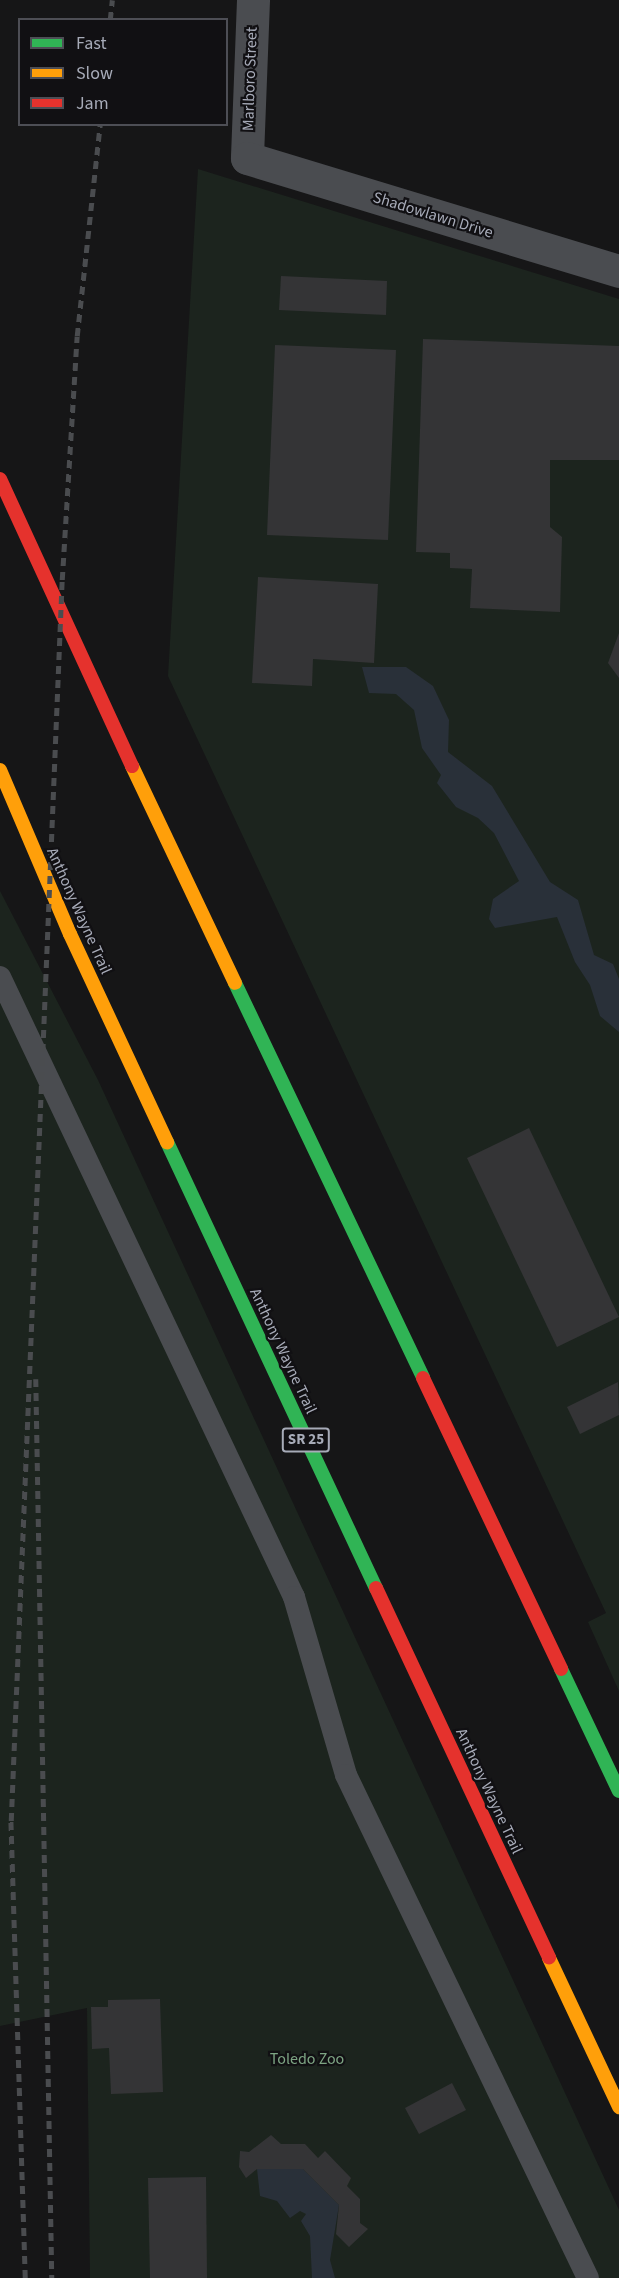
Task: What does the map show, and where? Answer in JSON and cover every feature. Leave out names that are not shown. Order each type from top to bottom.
[{"type":"highway","points":[[0,479],[121,742],[619,1791]]},
{"type":"highway","name":"Anthony Wayne Trail","points":[[0,770],[70,934],[619,2107]]},
{"type":"street","name":"Marlboro Street","points":[[247,158],[253,0]]},
{"type":"street","name":"Shadowlawn Drive","points":[[247,158],[619,271]]},
{"type":"lane","points":[[0,977],[294,1597],[346,1775],[588,2278]]},
{"type":"green space","points":[[198,169],[619,299],[619,1691],[588,1622],[606,1613],[168,676]]},
{"type":"green space","name":"Toledo Zoo","points":[[0,891],[98,1080],[619,2210],[619,2278],[90,2278],[87,2008],[0,2026]]},
{"type":"shaded area","points":[[362,667],[406,667],[433,686],[449,720],[448,752],[492,786],[550,882],[578,900],[594,955],[613,964],[619,979],[619,1032],[600,1016],[590,985],[575,962],[557,917],[495,928],[489,919],[493,899],[519,881],[494,833],[478,818],[456,807],[437,783],[441,775],[422,748],[414,710],[396,694],[369,693]]},
{"type":"shaded area","points":[[257,2169],[303,2169],[339,2205],[330,2260],[335,2278],[312,2278],[310,2236],[301,2221],[306,2214],[300,2211],[290,2218],[277,2201],[260,2196]]},
{"type":"building","points":[[281,276],[387,281],[386,315],[279,310]]},
{"type":"building","points":[[423,339],[619,346],[619,460],[550,460],[550,527],[562,537],[560,612],[470,608],[472,569],[450,568],[450,553],[416,552]]},
{"type":"building","points":[[275,345],[396,350],[388,540],[267,535]]},
{"type":"building","points":[[258,577],[378,584],[374,663],[313,659],[312,686],[252,683]]},
{"type":"building","points":[[619,633],[619,678],[608,663]]},
{"type":"building","points":[[529,1128],[619,1317],[557,1347],[467,1158]]},
{"type":"building","points":[[618,1382],[619,1415],[580,1434],[567,1407]]},
{"type":"building","points":[[160,1999],[163,2092],[111,2094],[109,2048],[92,2049],[91,2007],[108,2007],[108,2000]]},
{"type":"building","points":[[452,2083],[466,2110],[419,2134],[405,2108]]},
{"type":"building","points":[[271,2135],[281,2144],[305,2144],[318,2158],[325,2151],[351,2178],[347,2186],[360,2199],[360,2223],[368,2229],[349,2247],[336,2234],[339,2205],[303,2169],[257,2169],[246,2178],[239,2167],[240,2151],[249,2152]]},
{"type":"building","points":[[206,2177],[207,2278],[150,2278],[148,2178]]},
{"type":"railway","points":[[110,18],[112,0]]},
{"type":"railway","points":[[25,2278],[11,1821],[62,580],[77,336],[100,126]]},
{"type":"railway","points":[[36,1379],[52,2278]]},
{"type":"traffic: fast","points":[[235,983],[423,1378]]},
{"type":"traffic: fast","points":[[167,1142],[376,1588]]},
{"type":"traffic: fast","points":[[561,1669],[619,1791]]},
{"type":"traffic: slow","points":[[132,766],[235,983]]},
{"type":"traffic: slow","points":[[0,770],[70,934],[167,1142]]},
{"type":"traffic: slow","points":[[549,1958],[619,2107]]},
{"type":"traffic: jam","points":[[0,479],[132,766]]},
{"type":"traffic: jam","points":[[423,1378],[561,1669]]},
{"type":"traffic: jam","points":[[376,1588],[549,1958]]}]
